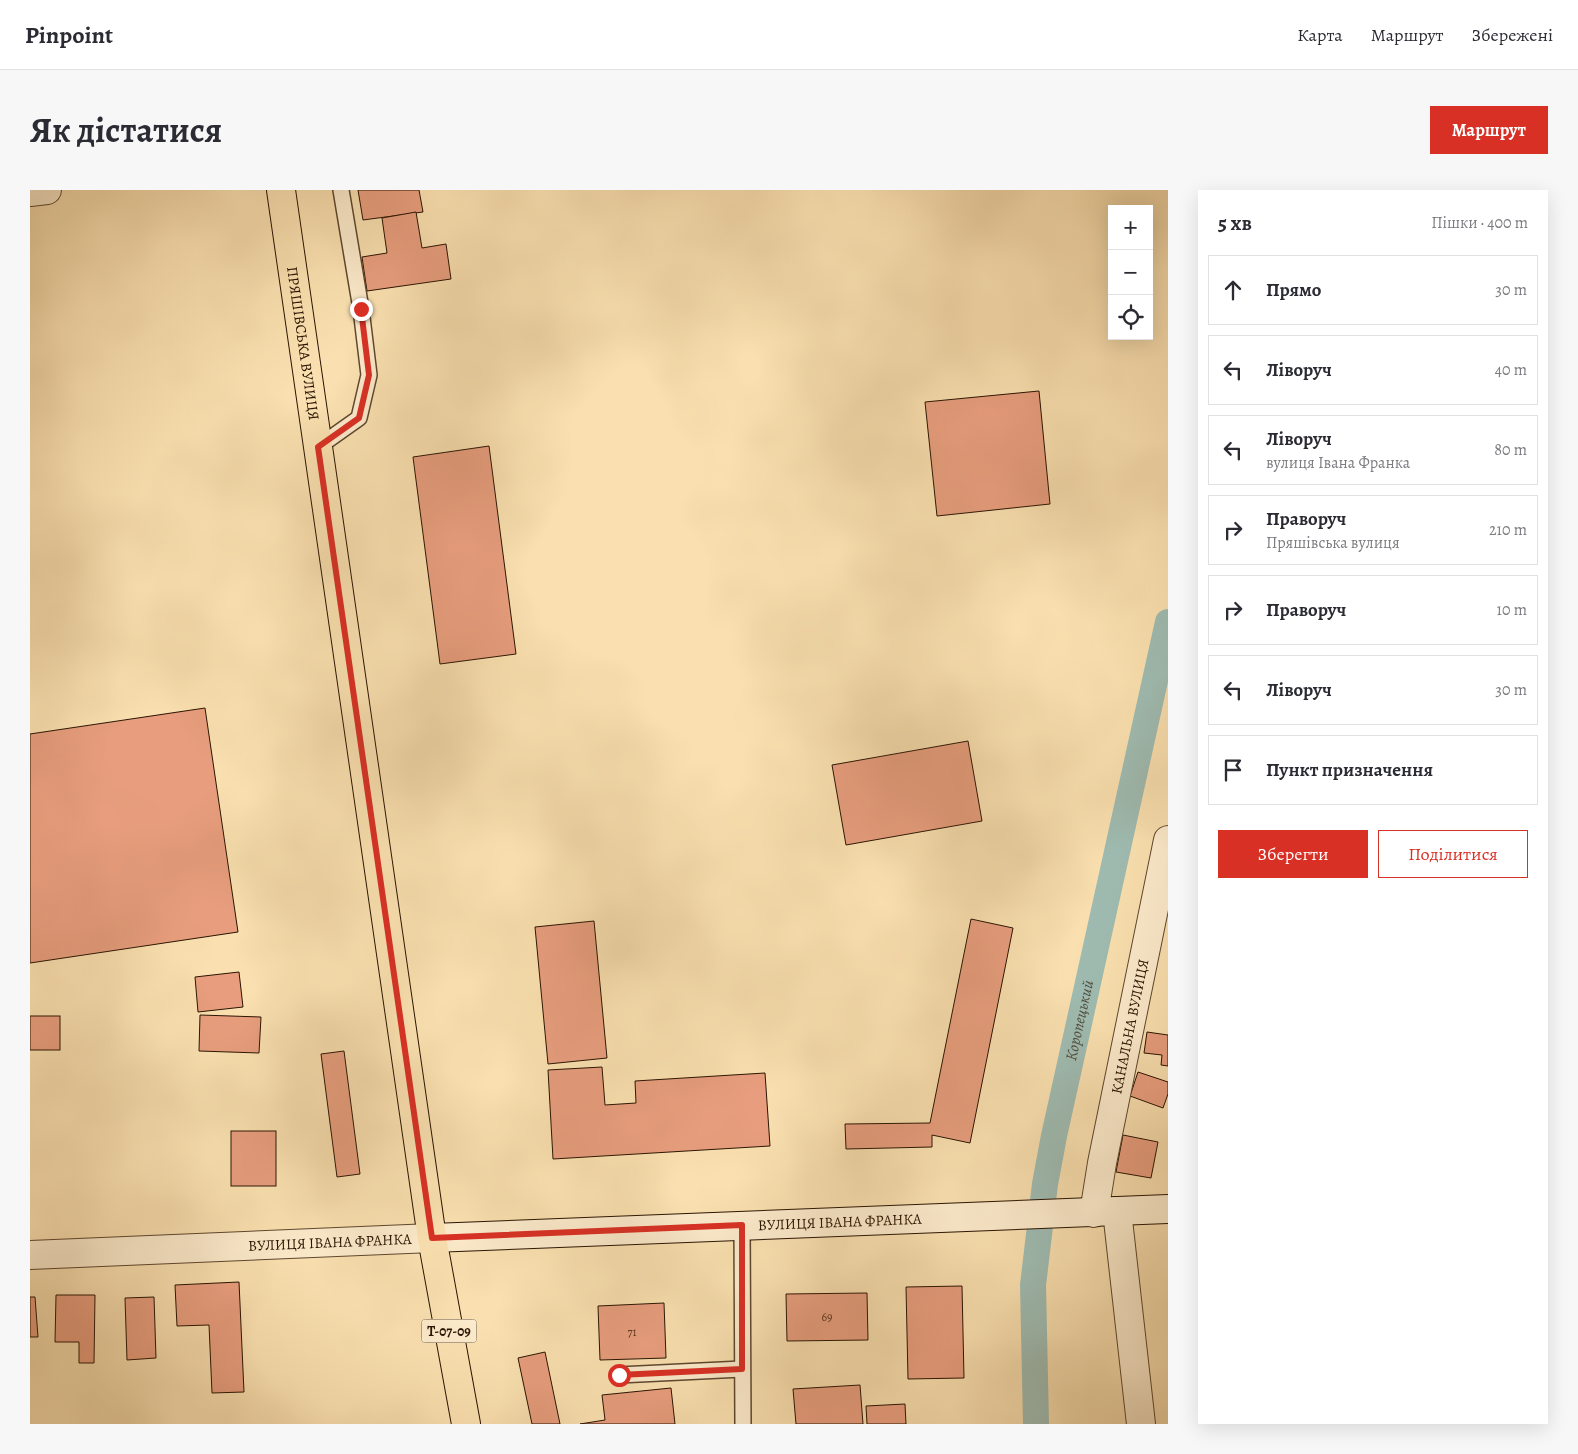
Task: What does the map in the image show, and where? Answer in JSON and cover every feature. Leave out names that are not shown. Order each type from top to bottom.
[{"type":"main road","name":"ПРЯШІВСЬКА ВУЛИЦЯ","points":[[281,190],[432,1238]]},
{"type":"main road","name":"Т-07-09","points":[[432,1238],[466,1424]]},
{"type":"street","points":[[30,192],[47,190]]},
{"type":"street","name":"КАНАЛЬНА ВУЛИЦЯ","points":[[1142,1424],[1095,1213],[1102,1163],[1168,840]]},
{"type":"street","name":"ВУЛИЦЯ ІВАНА ФРАНКА","points":[[30,1255],[1168,1209]]},
{"type":"lane","points":[[318,447],[359,418],[369,375],[361,309],[341,190]]},
{"type":"lane","points":[[742,1225],[743,1424]]},
{"type":"lane","points":[[619,1375],[742,1369]]},
{"type":"building","points":[[358,190],[419,190],[423,212],[363,220]]},
{"type":"building","points":[[416,212],[422,248],[446,244],[451,279],[367,291],[362,257],[387,253],[382,218]]},
{"type":"building","points":[[1039,391],[1050,504],[937,516],[925,402]]},
{"type":"building","points":[[489,446],[516,654],[440,664],[413,457]]},
{"type":"building","points":[[205,708],[238,932],[30,963],[30,734]]},
{"type":"building","points":[[968,741],[982,821],[846,845],[832,765]]},
{"type":"building","points":[[971,919],[1013,928],[970,1143],[932,1135],[932,1147],[846,1149],[845,1124],[930,1123]]},
{"type":"building","points":[[594,921],[607,1058],[548,1064],[535,927]]},
{"type":"building","points":[[239,972],[243,1007],[198,1012],[195,977]]},
{"type":"building","points":[[200,1015],[261,1017],[259,1053],[199,1051]]},
{"type":"building","points":[[30,1016],[60,1016],[60,1050],[30,1050]]},
{"type":"building","points":[[1147,1032],[1168,1035],[1168,1066],[1161,1065],[1162,1055],[1144,1053]]},
{"type":"building","points":[[344,1051],[360,1174],[337,1177],[321,1054]]},
{"type":"building","points":[[602,1067],[605,1105],[636,1103],[635,1081],[765,1073],[770,1146],[553,1159],[548,1070]]},
{"type":"building","points":[[1138,1072],[1168,1082],[1168,1094],[1163,1108],[1130,1096]]},
{"type":"building","points":[[231,1131],[276,1131],[276,1186],[231,1186]]},
{"type":"building","points":[[1123,1135],[1158,1142],[1151,1178],[1116,1172]]},
{"type":"building","points":[[239,1282],[244,1392],[212,1393],[209,1325],[177,1326],[175,1285]]},
{"type":"building","points":[[962,1286],[964,1378],[908,1379],[906,1287]]},
{"type":"building","points":[[867,1293],[868,1340],[787,1341],[786,1294]]},
{"type":"building","points":[[56,1295],[95,1295],[94,1363],[79,1363],[79,1342],[55,1342]]},
{"type":"building","points":[[30,1297],[35,1297],[38,1337],[30,1337]]},
{"type":"building","points":[[154,1297],[156,1358],[127,1360],[125,1298]]},
{"type":"building","points":[[664,1303],[666,1358],[600,1360],[598,1306]]},
{"type":"building","points":[[545,1352],[560,1424],[532,1424],[518,1358]]},
{"type":"building","points":[[860,1385],[863,1424],[796,1424],[793,1389]]},
{"type":"building","points":[[671,1388],[675,1424],[580,1424],[605,1420],[602,1395]]},
{"type":"building","points":[[905,1404],[906,1424],[867,1424],[866,1406]]},
{"type":"waterway","name":"Коропецький","points":[[1036,1424],[1033,1285],[1045,1184],[1168,622]]},
{"type":"route","points":[[361,309],[369,375],[359,418],[318,447],[432,1238],[742,1225],[742,1369],[619,1375]]}]
